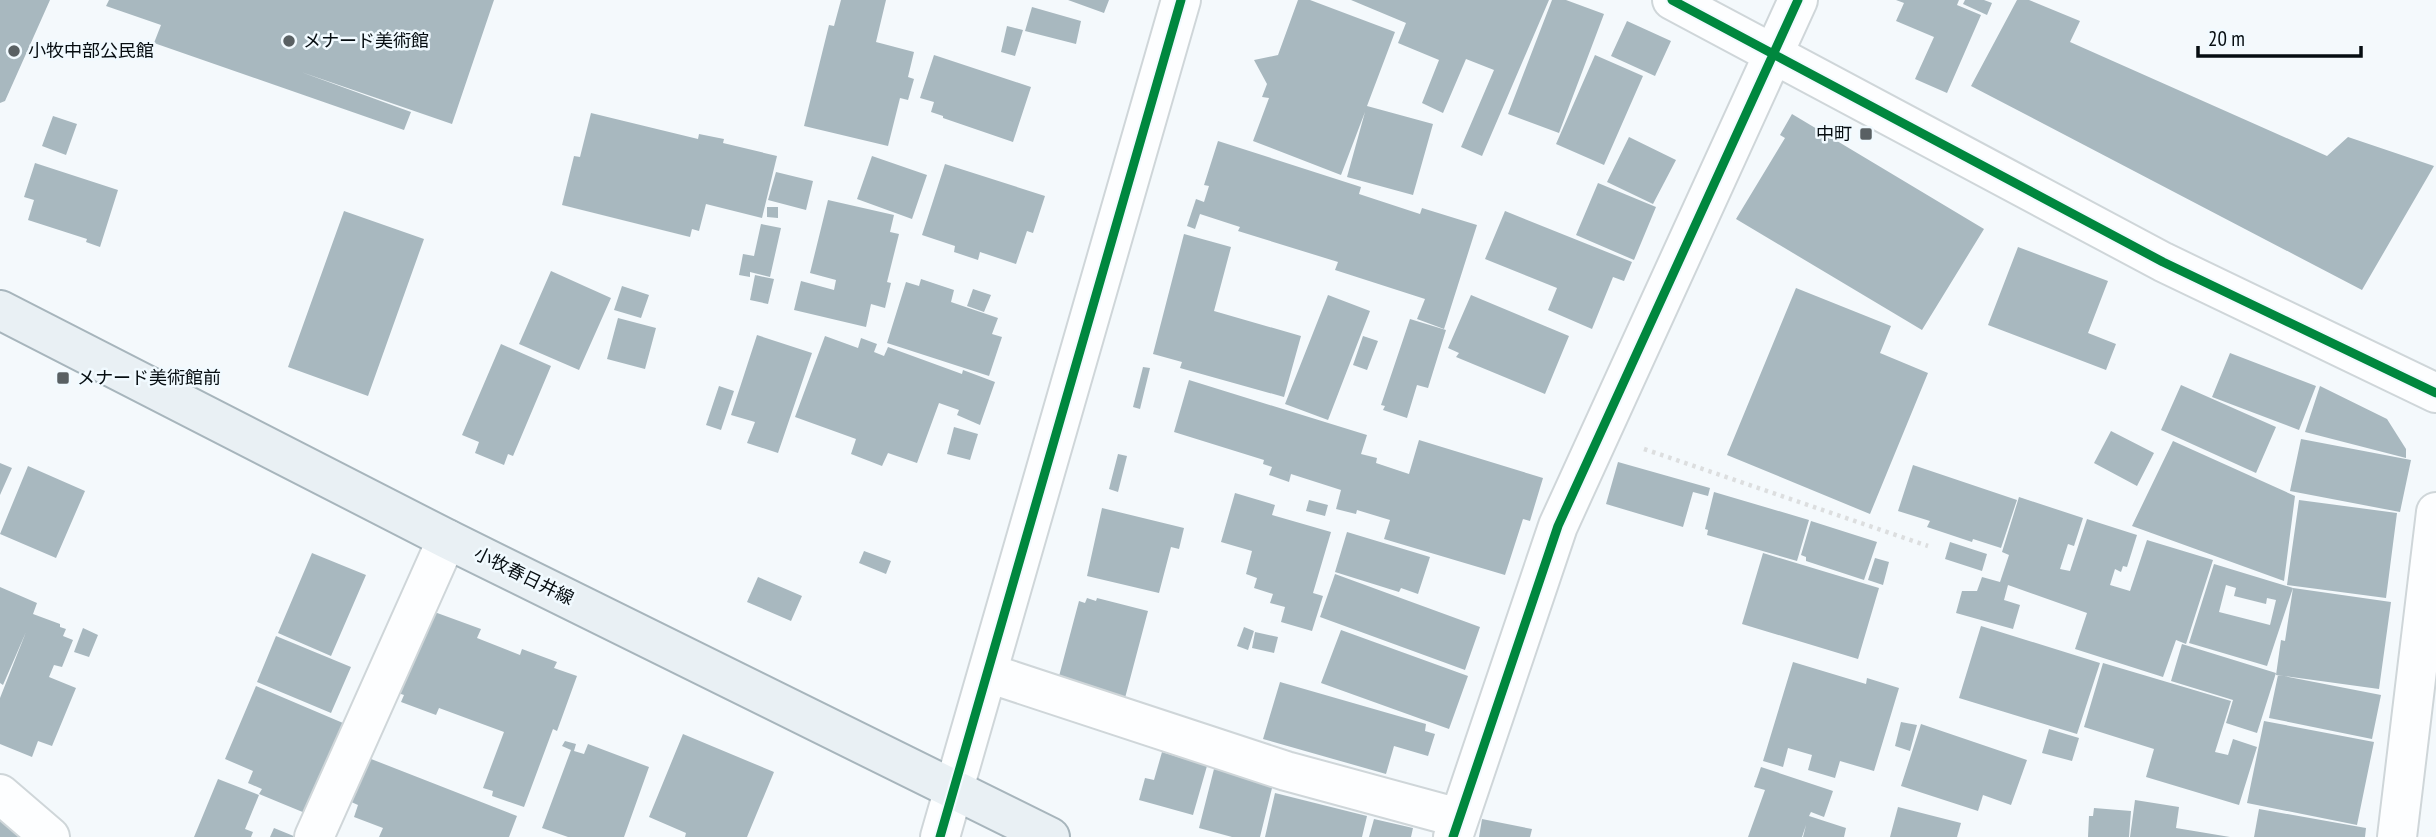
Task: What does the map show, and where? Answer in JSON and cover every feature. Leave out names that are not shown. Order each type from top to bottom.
[{"type":"main road","name":"小牧春日井線","points":[[0,310],[447,539],[1050,837]]},
{"type":"street","points":[[940,837],[1181,0]]},
{"type":"street","points":[[1672,0],[2163,261],[2436,393]]},
{"type":"street","points":[[988,673],[1456,827],[1558,526],[1798,0]]},
{"type":"street","points":[[2397,837],[2436,512]]},
{"type":"street","points":[[314,837],[447,539]]},
{"type":"street","points":[[0,794],[50,837]]},
{"type":"path","points":[[1601,434],[1928,546]]},
{"type":"building","name":"小牧中部公民館","points":[[0,0],[50,0],[5,101],[0,103]]},
{"type":"building","points":[[109,0],[494,0],[452,124],[301,72],[411,112],[404,130],[154,43],[161,25],[106,6]]},
{"type":"building","points":[[841,0],[886,0],[876,42],[914,52],[908,77],[914,79],[908,100],[900,98],[888,146],[804,126],[829,25],[834,26]]},
{"type":"building","points":[[1068,0],[1109,0],[1104,13]]},
{"type":"building","points":[[1298,0],[1310,0],[1395,32],[1367,106],[1433,124],[1413,195],[1347,177],[1365,112],[1341,175],[1253,141],[1269,98],[1262,97],[1267,84],[1254,60],[1278,55]]},
{"type":"building","points":[[1351,0],[1549,0],[1482,156],[1461,147],[1494,70],[1466,59],[1443,113],[1422,103],[1439,60],[1398,43],[1406,23]]},
{"type":"building","points":[[1552,0],[1566,0],[1604,14],[1559,133],[1508,114]]},
{"type":"building","points":[[1896,0],[1959,0],[1957,5],[1981,15],[1947,93],[1915,79],[1934,37],[1896,21],[1904,3]]},
{"type":"building","points":[[1965,0],[1992,3],[1987,15],[1963,4]]},
{"type":"building","points":[[2017,0],[2029,0],[2080,21],[2070,42],[2327,156],[2348,137],[2434,166],[2362,290],[1971,86]]},
{"type":"building","points":[[1032,7],[1081,21],[1076,44],[1025,31]]},
{"type":"building","points":[[1627,21],[1671,41],[1655,76],[1611,56]]},
{"type":"building","points":[[1007,26],[1023,30],[1015,56],[1001,52]]},
{"type":"building","points":[[934,55],[1031,87],[1013,142],[931,112],[934,102],[920,98]]},
{"type":"building","points":[[1595,55],[1643,76],[1604,165],[1556,144]]},
{"type":"building","points":[[591,113],[698,139],[699,134],[724,139],[723,143],[777,156],[762,218],[706,204],[699,231],[692,229],[690,237],[562,205],[574,156],[580,157]]},
{"type":"building","points":[[1792,114],[1984,229],[1922,330],[1736,219],[1785,138],[1780,135]]},
{"type":"building","points":[[53,116],[77,124],[66,155],[42,146]]},
{"type":"building","points":[[1629,137],[1676,160],[1653,204],[1607,182]]},
{"type":"building","points":[[1218,141],[1361,187],[1359,194],[1420,214],[1422,208],[1477,225],[1444,329],[1417,319],[1425,299],[1335,270],[1338,262],[1238,231],[1240,227],[1200,214],[1195,229],[1187,226],[1196,199],[1204,202],[1209,186],[1204,185]]},
{"type":"building","points":[[872,156],[927,175],[912,219],[857,199]]},
{"type":"building","points":[[35,163],[118,190],[100,247],[86,242],[87,239],[28,220],[34,200],[24,197]]},
{"type":"building","points":[[945,164],[1045,196],[1033,233],[1027,231],[1016,264],[980,252],[978,260],[954,252],[955,246],[922,235]]},
{"type":"building","points":[[776,172],[813,181],[806,210],[768,200]]},
{"type":"building","points":[[1598,183],[1656,207],[1634,260],[1576,235]]},
{"type":"building","points":[[828,200],[894,215],[890,232],[899,234],[887,282],[891,283],[885,308],[871,304],[866,327],[794,310],[801,281],[834,290],[836,280],[810,273]]},
{"type":"building","points":[[767,207],[778,207],[778,218],[767,217]]},
{"type":"building","points":[[344,211],[424,239],[368,396],[288,367]]},
{"type":"building","points":[[1505,211],[1632,262],[1624,281],[1613,277],[1592,329],[1548,310],[1557,288],[1485,259]]},
{"type":"building","points":[[761,224],[781,228],[770,277],[750,272],[750,277],[739,275],[743,254],[754,256]]},
{"type":"building","points":[[1184,234],[1231,247],[1214,311],[1301,336],[1284,397],[1180,368],[1182,362],[1153,354]]},
{"type":"building","points":[[2018,247],[2108,281],[2088,333],[2116,344],[2106,370],[1988,325]]},
{"type":"building","points":[[551,271],[611,298],[579,370],[519,344]]},
{"type":"building","points":[[755,275],[774,279],[768,304],[750,300]]},
{"type":"building","points":[[921,279],[954,290],[951,302],[998,318],[992,334],[1002,337],[989,376],[887,343],[906,282],[919,286]]},
{"type":"building","points":[[622,286],[649,295],[641,318],[614,310]]},
{"type":"building","points":[[1796,288],[1891,326],[1880,353],[1928,373],[1870,514],[1727,455]]},
{"type":"building","points":[[973,289],[991,295],[984,312],[967,306]]},
{"type":"building","points":[[1328,295],[1370,311],[1328,420],[1285,404]]},
{"type":"building","points":[[1471,295],[1569,336],[1545,394],[1456,357],[1459,353],[1448,348]]},
{"type":"building","points":[[618,318],[656,328],[645,369],[607,359]]},
{"type":"building","points":[[1410,319],[1446,330],[1428,388],[1417,385],[1407,418],[1383,410],[1385,406],[1381,405]]},
{"type":"building","points":[[757,335],[812,353],[778,453],[747,443],[755,422],[731,415]]},
{"type":"building","points":[[825,336],[858,348],[861,338],[877,344],[874,352],[884,356],[888,347],[962,374],[963,370],[995,382],[980,425],[957,415],[959,410],[939,403],[917,463],[888,453],[882,466],[851,454],[856,439],[795,417]]},
{"type":"building","points":[[1363,336],[1378,341],[1367,370],[1353,365]]},
{"type":"building","points":[[501,344],[551,366],[513,456],[508,454],[504,465],[475,453],[479,442],[462,435]]},
{"type":"building","points":[[2230,353],[2316,386],[2299,430],[2212,397]]},
{"type":"building","points":[[1143,367],[1150,368],[1140,409],[1133,407]]},
{"type":"building","points":[[1189,380],[1367,435],[1361,454],[1377,458],[1376,463],[1409,474],[1419,440],[1543,478],[1530,521],[1523,519],[1505,575],[1384,539],[1390,520],[1357,510],[1356,514],[1336,509],[1341,490],[1291,474],[1289,482],[1269,475],[1272,467],[1263,464],[1264,460],[1174,432]]},
{"type":"building","points":[[2181,385],[2276,427],[2256,473],[2161,430]]},
{"type":"building","points":[[719,386],[734,391],[721,430],[706,425]]},
{"type":"building","points":[[2320,386],[2387,419],[2406,449],[2406,458],[2305,432]]},
{"type":"building","points":[[954,427],[978,434],[970,460],[947,454]]},
{"type":"building","points":[[2111,431],[2154,453],[2137,486],[2094,463]]},
{"type":"building","points":[[2301,439],[2411,460],[2400,512],[2290,491]]},
{"type":"building","points":[[2173,441],[2295,496],[2284,581],[2132,526]]},
{"type":"building","points":[[1118,454],[1127,456],[1118,492],[1109,489]]},
{"type":"building","points":[[1618,462],[1710,488],[1708,496],[1693,492],[1683,527],[1606,504]]},
{"type":"building","points":[[0,463],[12,468],[0,495]]},
{"type":"building","points":[[1913,465],[2017,500],[2001,548],[1973,539],[1972,542],[1927,527],[1930,521],[1898,511]]},
{"type":"building","points":[[28,466],[85,491],[56,558],[0,534]]},
{"type":"building","points":[[1714,492],[1809,520],[1797,561],[1707,535],[1708,530],[1705,529]]},
{"type":"building","points":[[1235,493],[1275,505],[1272,515],[1331,532],[1313,593],[1323,596],[1312,631],[1281,622],[1285,607],[1270,603],[1273,594],[1254,588],[1257,578],[1246,574],[1252,551],[1221,542]]},
{"type":"building","points":[[2019,497],[2083,518],[2074,546],[2068,544],[2060,569],[2070,571],[2087,519],[2137,535],[2127,567],[2123,566],[2121,572],[2115,569],[2110,585],[2130,591],[2147,540],[2213,560],[2186,644],[2176,640],[2163,677],[2075,649],[2087,613],[2008,585],[2004,600],[2020,605],[2013,629],[1956,613],[1962,591],[1977,591],[1982,577],[2000,582],[2009,555],[2002,552]]},
{"type":"building","points":[[1309,500],[1328,505],[1325,516],[1306,511]]},
{"type":"building","points":[[2299,500],[2397,513],[2386,598],[2287,585]]},
{"type":"building","points":[[1102,508],[1184,528],[1179,549],[1171,547],[1159,593],[1087,576]]},
{"type":"building","points":[[1811,521],[1877,542],[1864,580],[1806,561],[1806,557],[1801,555]]},
{"type":"building","points":[[1347,532],[1430,557],[1418,594],[1401,588],[1399,592],[1335,572]]},
{"type":"building","points":[[1950,542],[1987,554],[1982,571],[1945,559]]},
{"type":"building","points":[[864,551],[891,561],[886,574],[859,563]]},
{"type":"building","points":[[312,553],[366,575],[331,656],[278,633]]},
{"type":"building","points":[[1763,553],[1879,588],[1858,659],[1742,624]]},
{"type":"building","points":[[1875,558],[1889,562],[1883,585],[1868,580]]},
{"type":"building","points":[[2214,564],[2293,588],[2267,666],[2189,643]],"holes":[[[2226,585],[2236,588],[2234,596],[2266,604],[2267,598],[2276,600],[2270,625],[2219,612]]]},
{"type":"building","points":[[1335,574],[1480,627],[1465,670],[1320,617]]},
{"type":"building","points":[[758,577],[802,596],[791,621],[747,602]]},
{"type":"building","points":[[0,587],[37,603],[33,614],[60,624],[60,627],[66,629],[63,636],[73,640],[62,667],[54,665],[49,677],[76,688],[52,746],[38,741],[32,757],[0,744],[0,698],[26,632],[3,685],[0,683]]},
{"type":"building","points":[[2293,588],[2391,602],[2379,689],[2276,675],[2281,640],[2285,641]]},
{"type":"building","points":[[1087,598],[1148,611],[1125,698],[1058,680],[1079,601],[1085,603]]},
{"type":"building","points":[[429,610],[481,629],[477,638],[520,655],[522,649],[557,662],[554,668],[577,676],[557,731],[553,729],[524,807],[492,796],[493,791],[483,788],[504,732],[439,708],[436,715],[401,702],[404,695],[398,693]]},
{"type":"building","points":[[1981,626],[2100,663],[2077,734],[1959,698]]},
{"type":"building","points":[[1244,627],[1254,631],[1248,650],[1237,646]]},
{"type":"building","points":[[83,628],[98,635],[89,657],[74,652]]},
{"type":"building","points":[[1341,630],[1468,676],[1449,729],[1321,683]]},
{"type":"building","points":[[1255,632],[1278,637],[1274,653],[1252,648]]},
{"type":"building","points":[[276,636],[351,667],[331,713],[257,682]]},
{"type":"building","points":[[2182,644],[2276,673],[2257,733],[2226,723],[2233,700],[2171,681]]},
{"type":"building","points":[[1793,662],[1866,684],[1867,678],[1899,688],[1874,771],[1840,761],[1835,778],[1808,770],[1812,755],[1788,748],[1783,767],[1763,761]]},
{"type":"building","points":[[2103,663],[2231,701],[2215,752],[2228,755],[2233,739],[2257,747],[2239,805],[2146,777],[2154,749],[2084,727]]},
{"type":"building","points":[[2278,675],[2381,695],[2372,739],[2269,718]]},
{"type":"building","points":[[1280,682],[1426,724],[1425,731],[1435,734],[1428,756],[1394,746],[1386,774],[1263,739]]},
{"type":"building","points":[[256,686],[343,723],[305,813],[259,794],[262,789],[248,783],[253,771],[225,759]]},
{"type":"building","points":[[2264,721],[2374,742],[2357,825],[2247,803]]},
{"type":"building","points":[[1901,722],[1917,725],[1910,751],[1895,746]]},
{"type":"building","points":[[1921,724],[2027,760],[2011,805],[1983,795],[1978,811],[1901,786]]},
{"type":"building","points":[[2049,729],[2079,738],[2072,761],[2042,753]]},
{"type":"building","points":[[683,734],[774,772],[747,837],[685,837],[686,833],[649,817]]},
{"type":"building","points":[[565,741],[576,744],[574,751],[584,754],[588,744],[649,767],[624,837],[568,837],[542,828],[571,750],[562,746]]},
{"type":"building","points":[[1162,752],[1207,766],[1193,815],[1139,800],[1145,778],[1154,780]]},
{"type":"building","points":[[366,757],[517,816],[509,837],[379,837],[383,828],[354,817],[358,805],[349,801]]},
{"type":"building","points":[[1761,767],[1833,791],[1824,817],[1811,812],[1809,816],[1846,828],[1844,837],[1803,837],[1806,825],[1802,837],[1748,837],[1765,790],[1754,787]]},
{"type":"building","points":[[1214,769],[1273,784],[1260,837],[1232,837],[1199,828]]},
{"type":"building","points":[[218,779],[259,795],[245,829],[253,832],[251,837],[194,837]]},
{"type":"building","points":[[1275,793],[1367,816],[1362,837],[1265,837]]},
{"type":"building","points":[[2135,800],[2179,807],[2176,828],[2230,837],[2130,837]]},
{"type":"building","points":[[1898,807],[1961,823],[1957,837],[1890,837]]},
{"type":"building","points":[[2094,808],[2131,811],[2129,837],[2088,837],[2089,816],[2093,816]]},
{"type":"building","points":[[2259,809],[2366,828],[2365,837],[2254,837]]},
{"type":"building","points":[[1374,819],[1413,828],[1411,837],[1369,837]]},
{"type":"building","points":[[1482,819],[1532,829],[1530,837],[1479,837]]},
{"type":"building","points":[[0,820],[19,837],[0,837]]},
{"type":"building","points":[[274,828],[296,837],[270,837]]},
{"type":"cycle path","points":[[940,837],[1181,0]]},
{"type":"cycle path","points":[[1672,0],[2163,262],[2436,393]]},
{"type":"cycle path","points":[[1453,837],[1558,526],[1798,0]]},
{"type":"place","name":"メナード美術館","points":[[289,41]]},
{"type":"place","name":"小牧中部公民館","points":[[14,51]]},
{"type":"place","name":"中町","points":[[1866,134]]},
{"type":"place","name":"メナード美術館前","points":[[63,378]]}]
